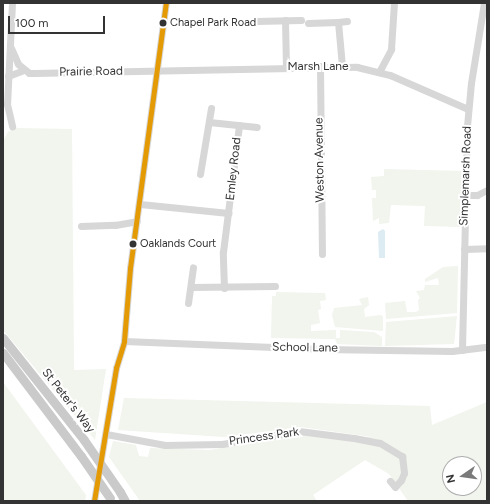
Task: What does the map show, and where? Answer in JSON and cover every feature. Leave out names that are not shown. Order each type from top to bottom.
[{"type":"main road","name":"St Peter's Way","points":[[3,338],[84,440],[125,501]]},
{"type":"main road","name":"St Peter's Way","points":[[3,353],[81,456],[111,500]]},
{"type":"street","points":[[12,3],[11,48],[7,104],[12,126]]},
{"type":"street","points":[[94,501],[116,368],[124,341],[124,321],[166,3]]},
{"type":"street","points":[[379,72],[391,49],[394,3]]},
{"type":"street","name":"Simplemarsh Road","points":[[462,350],[468,109],[484,3]]},
{"type":"street","points":[[285,20],[286,67]]},
{"type":"street","points":[[256,21],[301,20]]},
{"type":"street","points":[[308,23],[347,21]]},
{"type":"street","points":[[338,22],[342,66]]},
{"type":"street","points":[[3,37],[11,37]]},
{"type":"street","points":[[11,48],[24,70]]},
{"type":"street","name":"Weston Avenue","points":[[320,66],[322,254]]},
{"type":"street","name":"Marsh Lane","points":[[158,70],[342,66],[379,72],[468,109]]},
{"type":"street","name":"Prairie Road","points":[[8,76],[24,70],[34,73],[158,70]]},
{"type":"street","points":[[200,174],[211,108]]},
{"type":"street","name":"Emley Road","points":[[209,122],[257,126]]},
{"type":"street","name":"Emley Road","points":[[224,288],[223,252],[229,213],[238,125]]},
{"type":"street","points":[[465,196],[477,195],[487,190]]},
{"type":"street","name":"Emley Road","points":[[140,204],[229,213]]},
{"type":"street","points":[[81,226],[115,225],[137,221]]},
{"type":"street","points":[[464,249],[487,248]]},
{"type":"street","points":[[188,304],[193,267]]},
{"type":"street","points":[[191,287],[224,288],[275,286]]},
{"type":"street","name":"School Lane","points":[[124,341],[323,349],[462,350],[487,347]]},
{"type":"street","name":"Princess Park","points":[[106,434],[165,445],[222,444],[299,430],[354,438],[380,443],[402,456],[404,473],[395,487],[390,481]]},
{"type":"shaded area","points":[[15,128],[72,129],[74,370],[106,369],[95,440],[3,330],[3,141],[8,132]]},
{"type":"shaded area","points":[[384,169],[462,171],[460,227],[424,226],[425,206],[391,205],[389,223],[379,224],[379,218],[373,221],[372,198],[376,198],[376,190],[372,190],[371,177],[384,176]]},
{"type":"shaded area","points":[[383,229],[385,231],[385,258],[379,258],[378,232]]},
{"type":"shaded area","points":[[458,266],[457,313],[386,319],[385,303],[405,301],[407,312],[416,312],[419,310],[418,300],[420,298],[416,291],[424,290],[425,285],[439,285],[438,278],[425,282],[425,279],[443,267]]},
{"type":"shaded area","points":[[276,292],[325,293],[326,300],[320,301],[321,309],[318,310],[320,323],[311,325],[311,331],[336,330],[336,338],[340,338],[340,330],[374,332],[382,337],[382,346],[337,344],[335,339],[271,338],[272,296],[276,296]]},
{"type":"shaded area","points":[[368,297],[369,305],[364,309],[365,317],[381,315],[383,317],[383,331],[335,327],[332,315],[334,308],[362,305],[359,299]]},
{"type":"shaded area","points":[[457,316],[454,344],[385,346],[386,322]]},
{"type":"shaded area","points":[[3,382],[86,495],[85,501],[3,501]]},
{"type":"shaded area","points":[[124,398],[430,406],[432,425],[487,402],[487,501],[408,501],[389,474],[365,460],[313,495],[317,501],[140,501],[109,457],[113,441],[136,445],[139,456],[148,457],[150,448],[210,450],[297,435],[372,437],[301,427],[224,437],[118,430]]},
{"type":"transit line","points":[[94,501],[116,368],[124,341],[130,268],[166,3]]},
{"type":"place","name":"Chapel Park Road","points":[[163,23]]},
{"type":"place","name":"Oaklands Court","points":[[133,244]]}]
